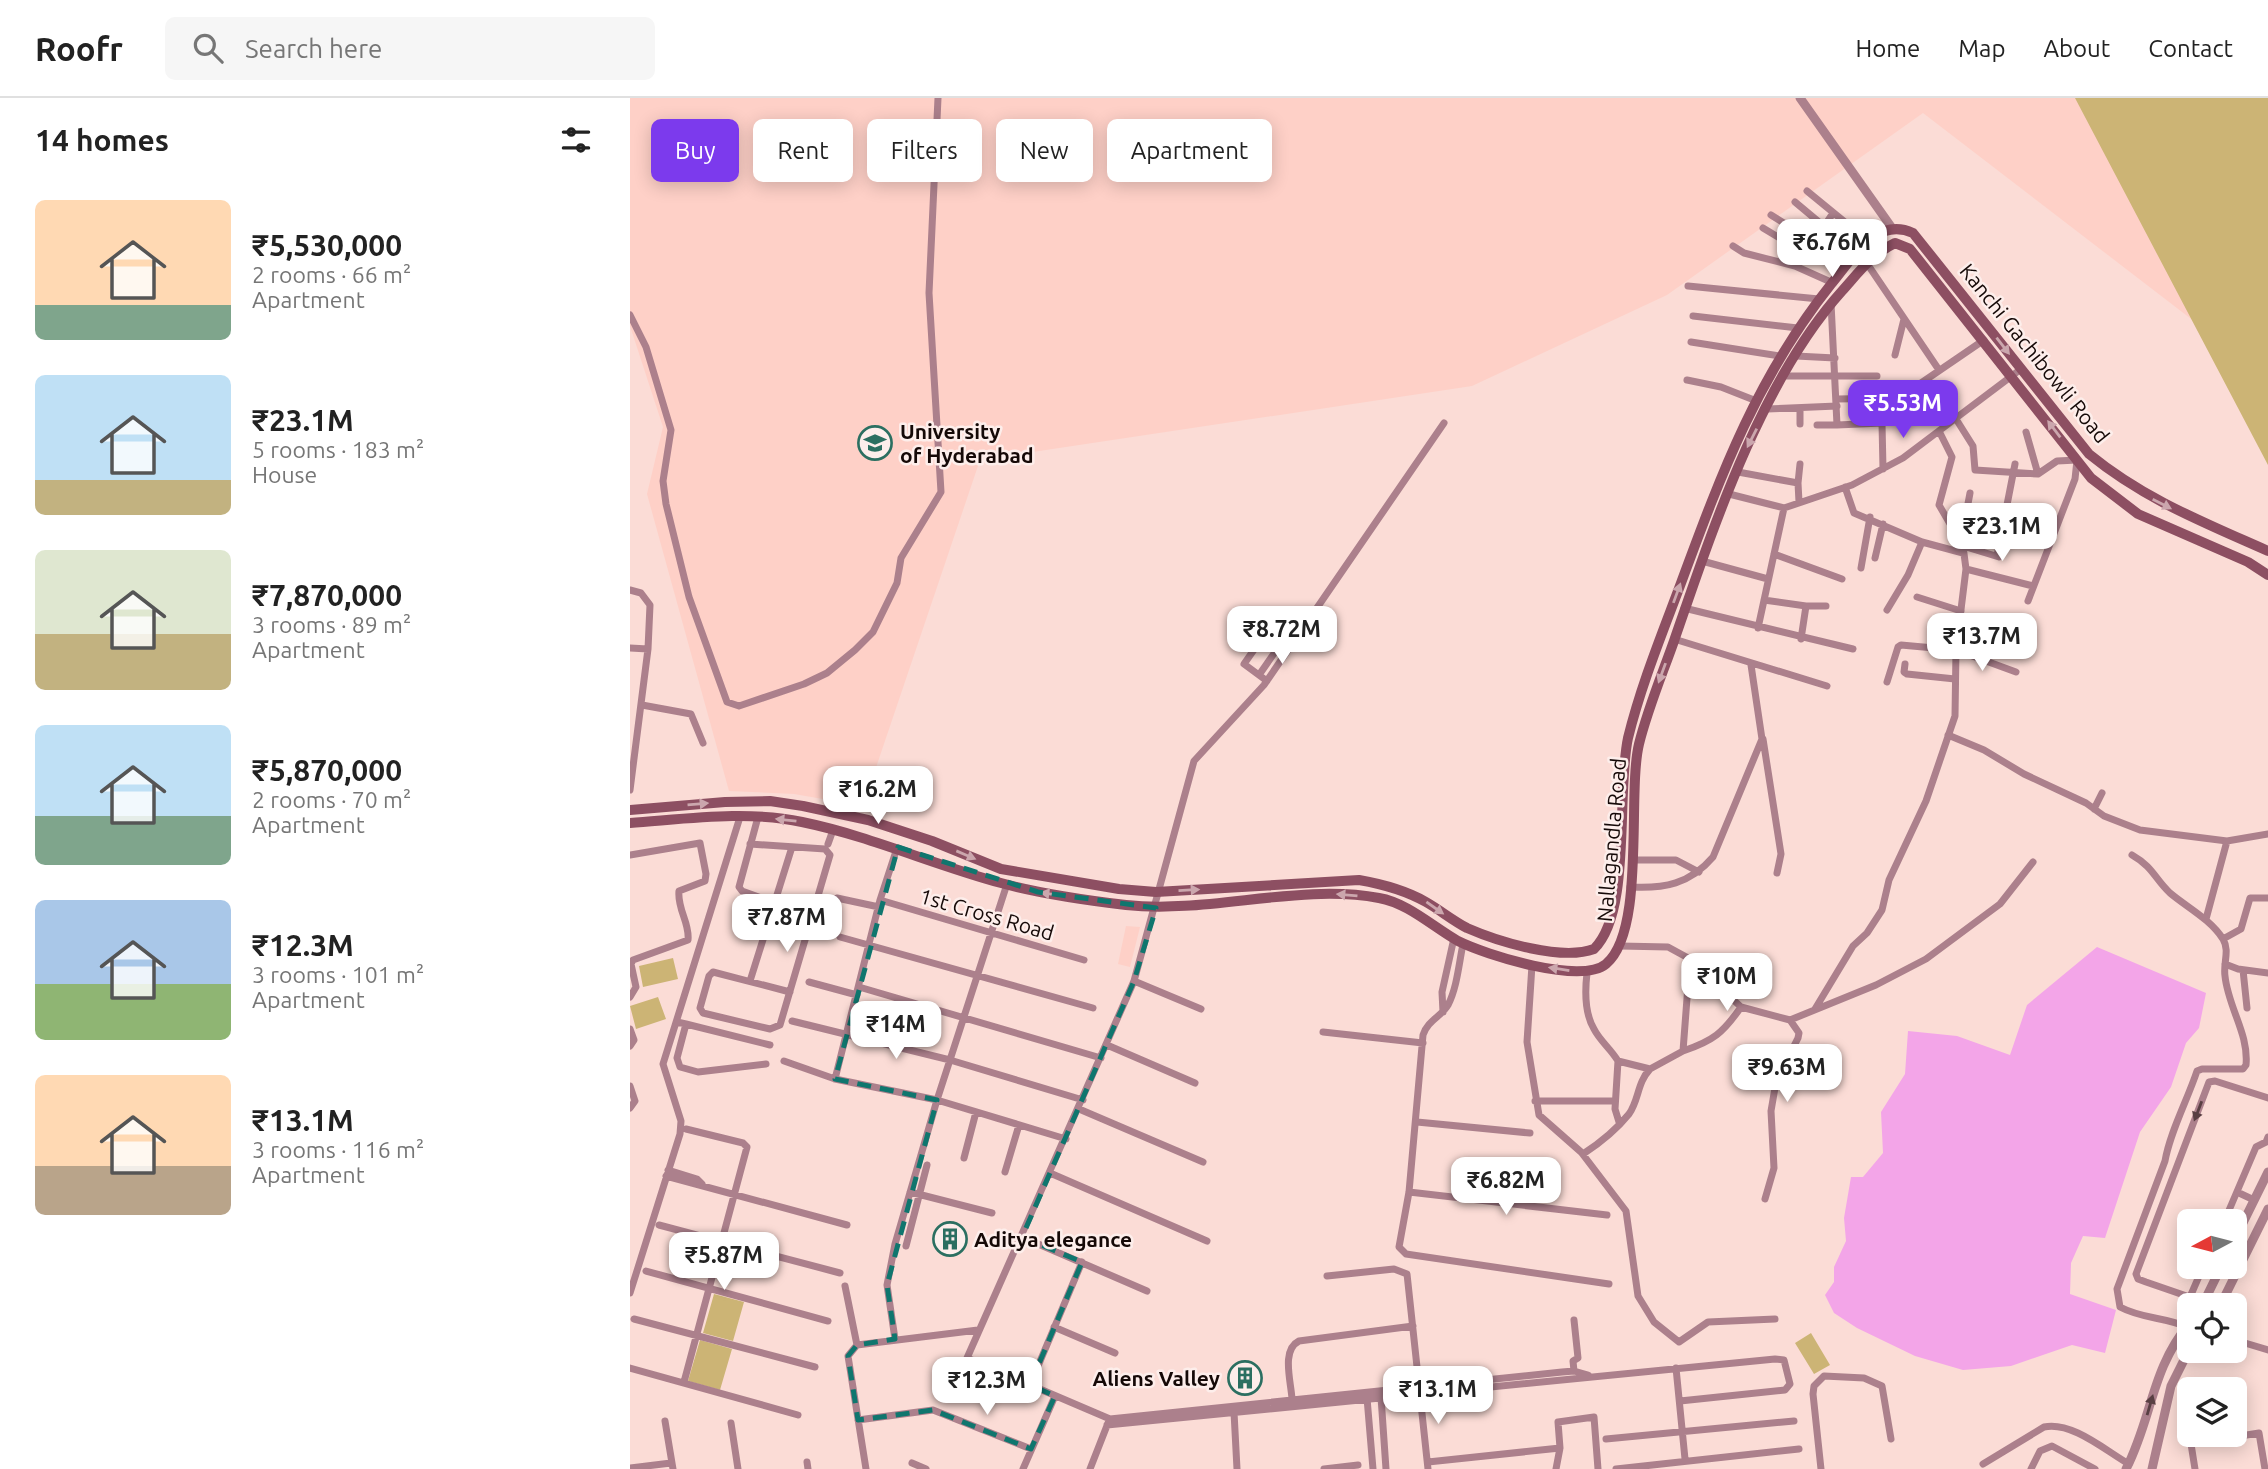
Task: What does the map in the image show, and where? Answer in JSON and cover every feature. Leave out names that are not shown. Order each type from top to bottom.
[{"type":"main road","name":"Nallagandla Road","points":[[630,810],[725,802],[792,805],[867,820],[932,841],[1001,869],[1082,884],[1156,892],[1359,880],[1384,884],[1427,903],[1474,930],[1531,948],[1582,953],[1601,942],[1617,900],[1622,774],[1642,690],[1721,474],[1754,400],[1798,328],[1856,253],[1882,230],[1892,228]]},
{"type":"main road","name":"Kanchi Gachibowli Road","points":[[1892,228],[1913,233],[2017,372],[2091,478],[2138,514],[2248,562],[2268,575]]},
{"type":"main road","name":"Nallagandla Road","points":[[1587,973],[1605,965],[1620,946],[1633,860],[1634,776],[1638,748],[1684,608],[1747,446],[1784,376],[1831,303],[1866,262],[1898,243]]},
{"type":"main road","name":"Kanchi Gachibowli Road","points":[[1898,243],[1910,249],[1984,340],[2017,372],[2088,454],[2120,479],[2160,503],[2268,551]]},
{"type":"main road","points":[[2248,562],[2268,570]]},
{"type":"main road","points":[[1622,774],[1634,776]]},
{"type":"main road","points":[[630,823],[740,817],[801,821],[898,847],[1038,892],[1156,908],[1335,894],[1381,898],[1400,904],[1459,941],[1532,965],[1587,973]]},
{"type":"street","points":[[630,314],[646,347],[671,430],[663,481],[666,505],[690,597],[727,702],[739,706],[757,702],[827,673],[873,632],[897,583],[901,558],[941,492],[929,293],[938,98]]},
{"type":"street","points":[[1800,98],[1892,228]]},
{"type":"street","points":[[1807,191],[1868,241]]},
{"type":"street","points":[[1795,202],[1856,253]]},
{"type":"street","points":[[1763,228],[1806,254],[1833,213]]},
{"type":"street","points":[[1771,215],[1814,242]]},
{"type":"street","points":[[1732,246],[1744,253],[1795,266],[1833,283]]},
{"type":"street","points":[[1866,262],[1939,370]]},
{"type":"street","points":[[1688,286],[1819,299]]},
{"type":"street","points":[[1831,303],[1837,425]]},
{"type":"street","points":[[1693,316],[1798,328]]},
{"type":"street","points":[[1895,355],[1904,319]]},
{"type":"street","points":[[1883,469],[1882,423],[1886,407],[1984,340]]},
{"type":"street","points":[[1691,342],[1780,356]]},
{"type":"street","points":[[1796,356],[1835,358]]},
{"type":"street","points":[[1729,494],[1784,508],[1845,487],[1883,469],[2017,372]]},
{"type":"street","points":[[1784,376],[1877,376]]},
{"type":"street","points":[[1687,380],[1721,387],[1754,400]]},
{"type":"street","points":[[1767,409],[1800,409],[1899,398]]},
{"type":"street","points":[[1800,409],[1800,424]]},
{"type":"street","points":[[1956,418],[1973,446],[1975,470],[2015,468],[2038,474],[2057,461],[2077,460],[2074,479],[2028,601]]},
{"type":"street","points":[[1444,423],[1267,681],[1194,761],[1156,892],[1156,908],[1134,981],[967,1358],[1109,1422],[1292,1399],[1578,1379],[1588,1375],[1676,1368],[1696,1369],[1781,1359],[1790,1384],[1785,1390],[1680,1401]]},
{"type":"street","points":[[1817,425],[1882,423]]},
{"type":"street","points":[[1815,1009],[1832,977],[1882,910],[1889,880],[1926,801],[1957,705],[1956,650],[1966,569],[1962,547],[1939,505],[1952,457],[1939,431]]},
{"type":"street","points":[[2026,432],[2038,474]]},
{"type":"street","points":[[1799,502],[1800,464]]},
{"type":"street","points":[[1845,487],[1851,510],[1922,542],[1962,547],[1998,556],[2015,468]]},
{"type":"street","points":[[1738,471],[1798,483]]},
{"type":"street","points":[[1962,547],[1970,492]]},
{"type":"street","points":[[1758,628],[1784,508]]},
{"type":"street","points":[[1861,568],[1870,517]]},
{"type":"street","points":[[1875,558],[1883,524]]},
{"type":"street","points":[[1888,610],[1922,542]]},
{"type":"street","points":[[1774,554],[1842,579]]},
{"type":"street","points":[[1702,561],[1768,579]]},
{"type":"street","points":[[1966,569],[2033,586]]},
{"type":"street","points":[[630,590],[641,593],[650,605],[642,705],[630,790]]},
{"type":"street","points":[[1917,597],[1961,611]]},
{"type":"street","points":[[1764,600],[1826,606]]},
{"type":"street","points":[[1801,639],[1806,606]]},
{"type":"street","points":[[1684,608],[1801,639],[1853,649]]},
{"type":"street","points":[[1267,681],[1244,664],[1265,634],[1290,647]]},
{"type":"street","points":[[1958,634],[1979,637],[2022,653]]},
{"type":"street","points":[[1674,639],[1751,665],[1827,686]]},
{"type":"street","points":[[1259,675],[1282,642]]},
{"type":"street","points":[[1887,681],[1899,646],[1956,650],[2015,672]]},
{"type":"street","points":[[630,648],[648,649]]},
{"type":"street","points":[[1268,661],[1277,667]]},
{"type":"street","points":[[1905,664],[1904,672],[1907,674],[1955,679]]},
{"type":"street","points":[[1751,665],[1781,854],[1777,873]]},
{"type":"street","points":[[642,705],[691,714],[703,743]]},
{"type":"street","points":[[1948,735],[1984,750],[2024,774],[2140,830],[2227,841],[2268,834]]},
{"type":"street","points":[[1630,887],[1662,889],[1699,872],[1713,857],[1762,738]]},
{"type":"street","points":[[2094,809],[2102,793]]},
{"type":"street","points":[[630,1293],[681,1121],[663,1064],[740,817]]},
{"type":"street","points":[[758,817],[739,887],[742,891],[811,919]]},
{"type":"street","points":[[828,844],[833,830]]},
{"type":"street","points":[[2206,919],[2227,841]]},
{"type":"street","points":[[630,855],[700,843],[706,874],[705,881],[679,891],[678,902],[689,934],[688,940],[631,960],[636,988],[630,996]]},
{"type":"street","points":[[750,844],[825,849],[830,855],[790,992],[780,1025],[776,1030],[701,1011],[700,1004],[711,972],[790,992]]},
{"type":"street","points":[[750,981],[793,847]]},
{"type":"street","points":[[835,1079],[880,904],[898,847]]},
{"type":"street","points":[[2133,855],[2151,867],[2168,891],[2206,919],[2223,939],[2227,952],[2225,964],[2228,990],[2244,1040],[2246,1065],[2236,1070],[2197,1071],[2185,1108],[2168,1139],[2165,1161],[2117,1289],[2118,1304],[2126,1310],[2177,1321]]},
{"type":"street","points":[[1633,860],[1676,860],[1699,872]]},
{"type":"street","points":[[1620,946],[1668,947],[1690,959],[1741,1007],[1790,1020],[1876,985],[1926,959],[2000,904],[2032,862]]},
{"type":"street","points":[[895,1339],[887,1285],[909,1194],[1007,884]]},
{"type":"street","name":"1st Cross Road","points":[[837,898],[880,904],[1084,960]]},
{"type":"street","points":[[2223,939],[2241,929],[2250,898],[2268,898]]},
{"type":"street","points":[[840,937],[1093,1008]]},
{"type":"street","points":[[1459,941],[1450,1001],[1443,1012],[1429,1021],[1423,1043],[1409,1192],[1399,1247],[1406,1254],[1609,1284]]},
{"type":"street","points":[[1682,1051],[1690,959]]},
{"type":"street","points":[[2225,964],[2243,970],[2268,973]]},
{"type":"street","points":[[1532,965],[1524,1042],[1541,1120],[1583,1154],[1629,1214],[1638,1296],[1654,1322],[1679,1342],[1690,1337],[1699,1326],[1708,1322],[1775,1319]]},
{"type":"street","points":[[2243,970],[2247,1009]]},
{"type":"street","points":[[1587,973],[1587,1005],[1594,1030],[1608,1044],[1618,1062],[1615,1101],[1619,1122]]},
{"type":"street","points":[[1134,981],[1201,1009]]},
{"type":"street","points":[[810,982],[966,1016],[1101,1058]]},
{"type":"street","points":[[1583,1154],[1603,1141],[1630,1113],[1640,1081],[1650,1069],[1682,1051],[1711,1040],[1724,1031],[1741,1007]]},
{"type":"street","points":[[1765,1199],[1774,1168],[1771,1111],[1776,1082],[1798,1038],[1790,1020]]},
{"type":"street","points":[[792,1021],[950,1060],[1083,1100]]},
{"type":"street","points":[[677,1022],[771,1045]]},
{"type":"street","points":[[686,1024],[677,1058],[680,1067],[698,1072],[766,1064]]},
{"type":"street","points":[[630,1030],[634,1040],[630,1046]]},
{"type":"street","points":[[1323,1031],[1423,1043]]},
{"type":"street","points":[[1107,1045],[1195,1083]]},
{"type":"street","points":[[784,1061],[835,1079],[937,1100],[1066,1139]]},
{"type":"street","points":[[1618,1062],[1650,1069]]},
{"type":"street","points":[[2179,1293],[2136,1277],[2161,1204],[2209,1082],[2215,1081],[2268,1098]]},
{"type":"street","points":[[630,1086],[635,1101],[630,1108]]},
{"type":"street","points":[[1535,1101],[1615,1101]]},
{"type":"street","points":[[1079,1109],[1203,1162]]},
{"type":"street","points":[[964,1158],[976,1112]]},
{"type":"street","points":[[1416,1122],[1530,1133]]},
{"type":"street","points":[[1005,1172],[1019,1125]]},
{"type":"street","points":[[684,1382],[736,1194],[746,1144],[686,1129]]},
{"type":"street","points":[[2230,1209],[2256,1147],[2266,1142],[2268,1137]]},
{"type":"street","points":[[906,1247],[927,1165]]},
{"type":"street","points":[[2247,1214],[2268,1172]]},
{"type":"street","points":[[667,1173],[847,1225]]},
{"type":"street","points":[[1050,1173],[1207,1241]]},
{"type":"street","points":[[1409,1192],[1607,1215]]},
{"type":"street","points":[[2237,1192],[2254,1200]]},
{"type":"street","points":[[909,1194],[992,1213]]},
{"type":"street","points":[[2247,1249],[2268,1209]]},
{"type":"street","points":[[659,1225],[724,1240],[840,1273]]},
{"type":"street","points":[[1022,1237],[1147,1291]]},
{"type":"street","points":[[1030,1385],[1082,1262]]},
{"type":"street","points":[[1327,1276],[1403,1270],[1409,1281],[1428,1466],[1560,1448]]},
{"type":"street","points":[[646,1271],[828,1321]]},
{"type":"street","points":[[845,1286],[857,1345]]},
{"type":"street","points":[[634,1319],[815,1367]]},
{"type":"street","points":[[1574,1320],[1578,1358],[1573,1361],[1574,1371]]},
{"type":"street","points":[[1292,1399],[1289,1352],[1292,1345],[1299,1341],[1413,1326]]},
{"type":"street","points":[[1054,1327],[1115,1353]]},
{"type":"street","points":[[866,1469],[848,1356],[857,1345],[978,1330]]},
{"type":"street","points":[[1983,1464],[2044,1427],[2055,1425],[2070,1430],[2128,1467],[2138,1447],[2156,1383],[2171,1346],[2177,1339]]},
{"type":"street","points":[[2247,1344],[2268,1350]]},
{"type":"street","points":[[1561,1362],[1562,1372]]},
{"type":"street","points":[[2152,1469],[2171,1387],[2183,1363]]},
{"type":"street","points":[[630,1368],[798,1415]]},
{"type":"street","points":[[1676,1368],[1685,1460]]},
{"type":"street","points":[[1122,1420],[1367,1398],[1562,1372],[1574,1371],[1588,1375]]},
{"type":"street","points":[[1821,1469],[1813,1394],[1814,1385],[1824,1376],[1864,1378],[1882,1386],[1891,1439]]},
{"type":"street","points":[[1023,1469],[1055,1396]]},
{"type":"street","points":[[1381,1396],[1386,1469]]},
{"type":"street","points":[[1367,1398],[1373,1469]]},
{"type":"street","points":[[858,1420],[933,1410],[1031,1449]]},
{"type":"street","points":[[1234,1412],[1237,1469]]},
{"type":"street","points":[[1556,1469],[1560,1448],[1558,1422],[1594,1417],[1598,1469]]},
{"type":"street","points":[[630,1468],[672,1466],[665,1421]]},
{"type":"street","points":[[1606,1439],[1794,1421]]},
{"type":"street","points":[[1090,1469],[1109,1422]]},
{"type":"street","points":[[731,1423],[738,1469]]},
{"type":"street","points":[[2195,1469],[2191,1444],[2259,1433],[2265,1469]]},
{"type":"street","points":[[2031,1469],[2040,1451],[2052,1446],[2095,1469]]},
{"type":"street","points":[[1616,1469],[1799,1450]]},
{"type":"street","points":[[912,1463],[926,1469]]},
{"type":"street","points":[[1324,1469],[1359,1465]]},
{"type":"highlighted area","points":[[898,847],[1038,892],[1156,908],[1134,981],[1022,1237],[1082,1262],[1030,1385],[1055,1396],[1031,1449],[933,1410],[858,1420],[848,1356],[857,1345],[895,1339],[887,1285],[937,1100],[835,1079]]},
{"type":"shaded area","name":"University of Hyderabad","points":[[630,98],[2268,98],[2268,378],[1923,113],[1667,295],[1472,386],[980,460],[863,806],[794,794],[729,791],[647,494],[663,427],[630,326]]},
{"type":"shaded area","points":[[2075,98],[2268,98],[2268,465]]},
{"type":"shaded area","points":[[1126,926],[1140,927],[1130,967],[1118,964]]},
{"type":"shaded area","points":[[2097,947],[2206,993],[2199,1028],[2186,1043],[2171,1087],[2140,1132],[2105,1238],[2083,1236],[2071,1263],[2070,1294],[2116,1310],[2105,1353],[2072,1345],[2011,1366],[1963,1370],[1915,1356],[1857,1328],[1834,1313],[1825,1295],[1834,1282],[1834,1267],[1846,1241],[1844,1218],[1851,1177],[1863,1177],[1883,1153],[1881,1112],[1905,1074],[1908,1031],[1957,1036],[2010,1055],[2027,1005]]},
{"type":"shaded area","points":[[673,958],[678,979],[643,987],[639,966]]},
{"type":"shaded area","points":[[658,997],[666,1019],[636,1029],[630,1006]]},
{"type":"shaded area","points":[[714,1294],[744,1302],[733,1341],[703,1333]]},
{"type":"shaded area","points":[[1811,1333],[1830,1365],[1814,1374],[1795,1343]]},
{"type":"shaded area","points":[[700,1340],[732,1349],[720,1390],[688,1381]]},
{"type":"place","name":"University of Hyderabad","points":[[875,443]]},
{"type":"place","name":"Aditya elegance","points":[[950,1239]]},
{"type":"place","name":"Aliens Valley","points":[[1245,1378]]}]
